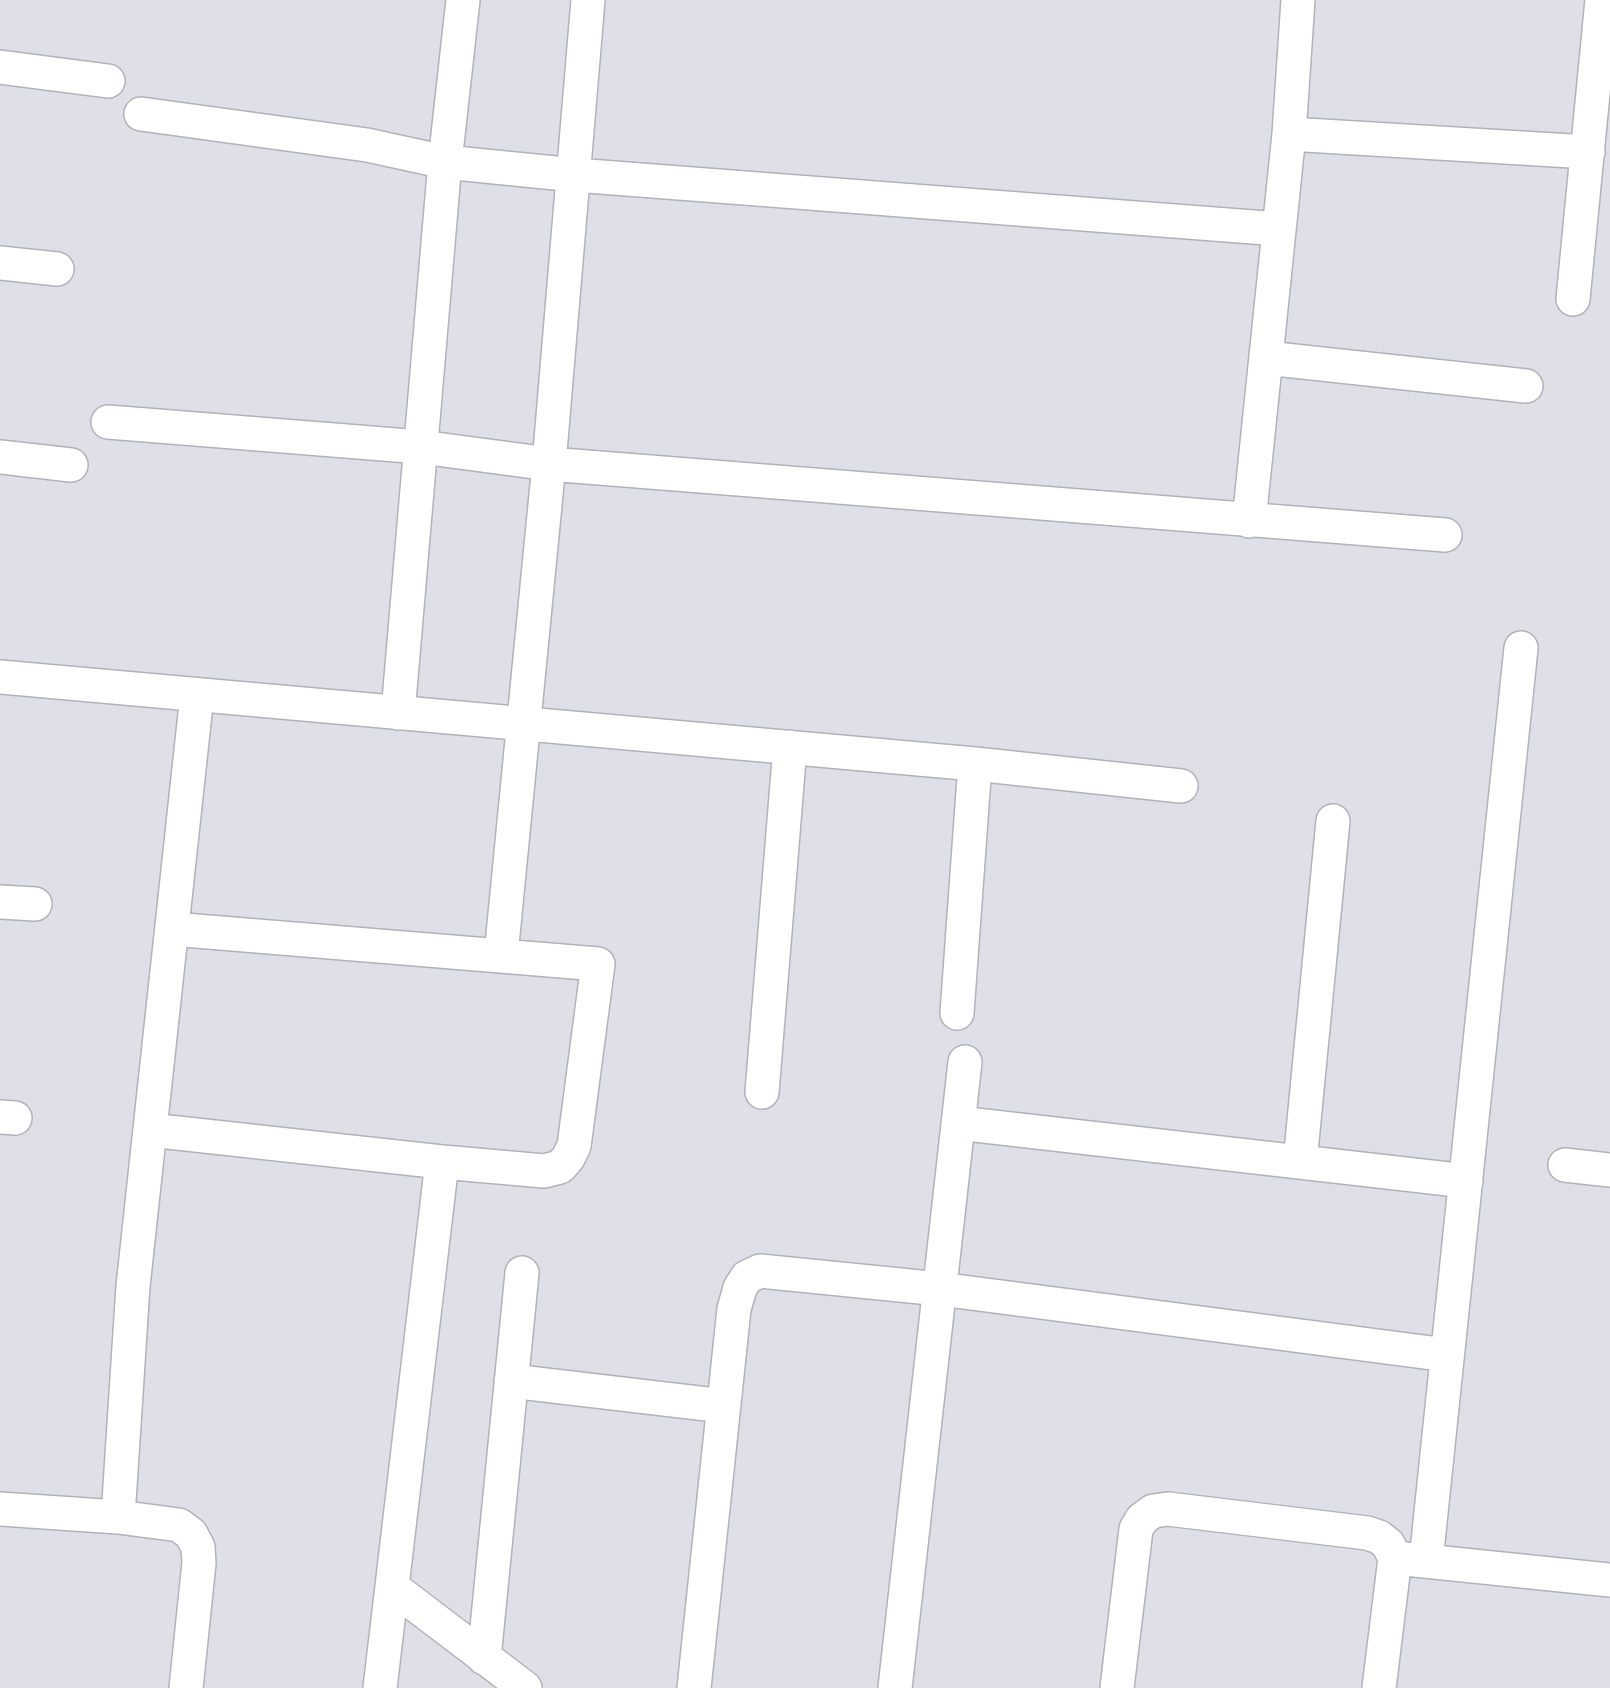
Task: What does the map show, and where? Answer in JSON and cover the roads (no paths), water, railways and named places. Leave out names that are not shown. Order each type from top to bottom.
[{"type":"street","points":[[398,713],[445,162],[463,0]]},
{"type":"street","points":[[501,955],[549,464],[588,0]]},
{"type":"street","points":[[1249,521],[1289,134],[1299,0]]},
{"type":"street","points":[[1573,299],[1594,165],[1602,0]]},
{"type":"street","points":[[0,67],[108,81]]},
{"type":"street","points":[[141,114],[368,145],[445,162],[575,176],[1279,229]]},
{"type":"street","points":[[1289,134],[1594,165]]},
{"type":"street","points":[[0,263],[57,269]]},
{"type":"street","points":[[1266,357],[1526,386]]},
{"type":"street","points":[[108,422],[421,447],[549,464],[1445,535]]},
{"type":"street","points":[[0,457],[71,465]]},
{"type":"street","points":[[1379,1688],[1410,1560],[1447,1355],[1521,648]]},
{"type":"street","points":[[0,677],[975,764],[1181,786]]},
{"type":"street","points":[[118,1517],[133,1286],[197,695]]},
{"type":"street","points":[[762,1092],[790,747]]},
{"type":"street","points":[[957,1013],[975,764]]},
{"type":"street","points":[[1300,1162],[1333,821]]},
{"type":"street","points":[[0,902],[35,904]]},
{"type":"street","points":[[150,1130],[442,1162],[544,1171],[560,1167],[574,1146],[598,963],[172,928]]},
{"type":"street","points":[[896,1688],[965,1062]]},
{"type":"street","points":[[958,1123],[1466,1181]]},
{"type":"street","points":[[380,1688],[442,1162]]},
{"type":"street","points":[[1565,1165],[1610,1170]]},
{"type":"street","points":[[694,1688],[734,1309],[740,1288],[747,1277],[760,1271],[940,1289],[1447,1355]]},
{"type":"street","points":[[484,1658],[522,1273]]},
{"type":"street","points":[[511,1381],[724,1406]]},
{"type":"street","points":[[0,1509],[118,1517],[179,1525],[191,1534],[198,1547],[199,1563],[186,1688]]},
{"type":"street","points":[[1117,1688],[1133,1540],[1142,1520],[1153,1511],[1168,1509],[1367,1533],[1388,1544],[1410,1560],[1610,1580]]},
{"type":"street","points":[[392,1587],[525,1688]]}]
